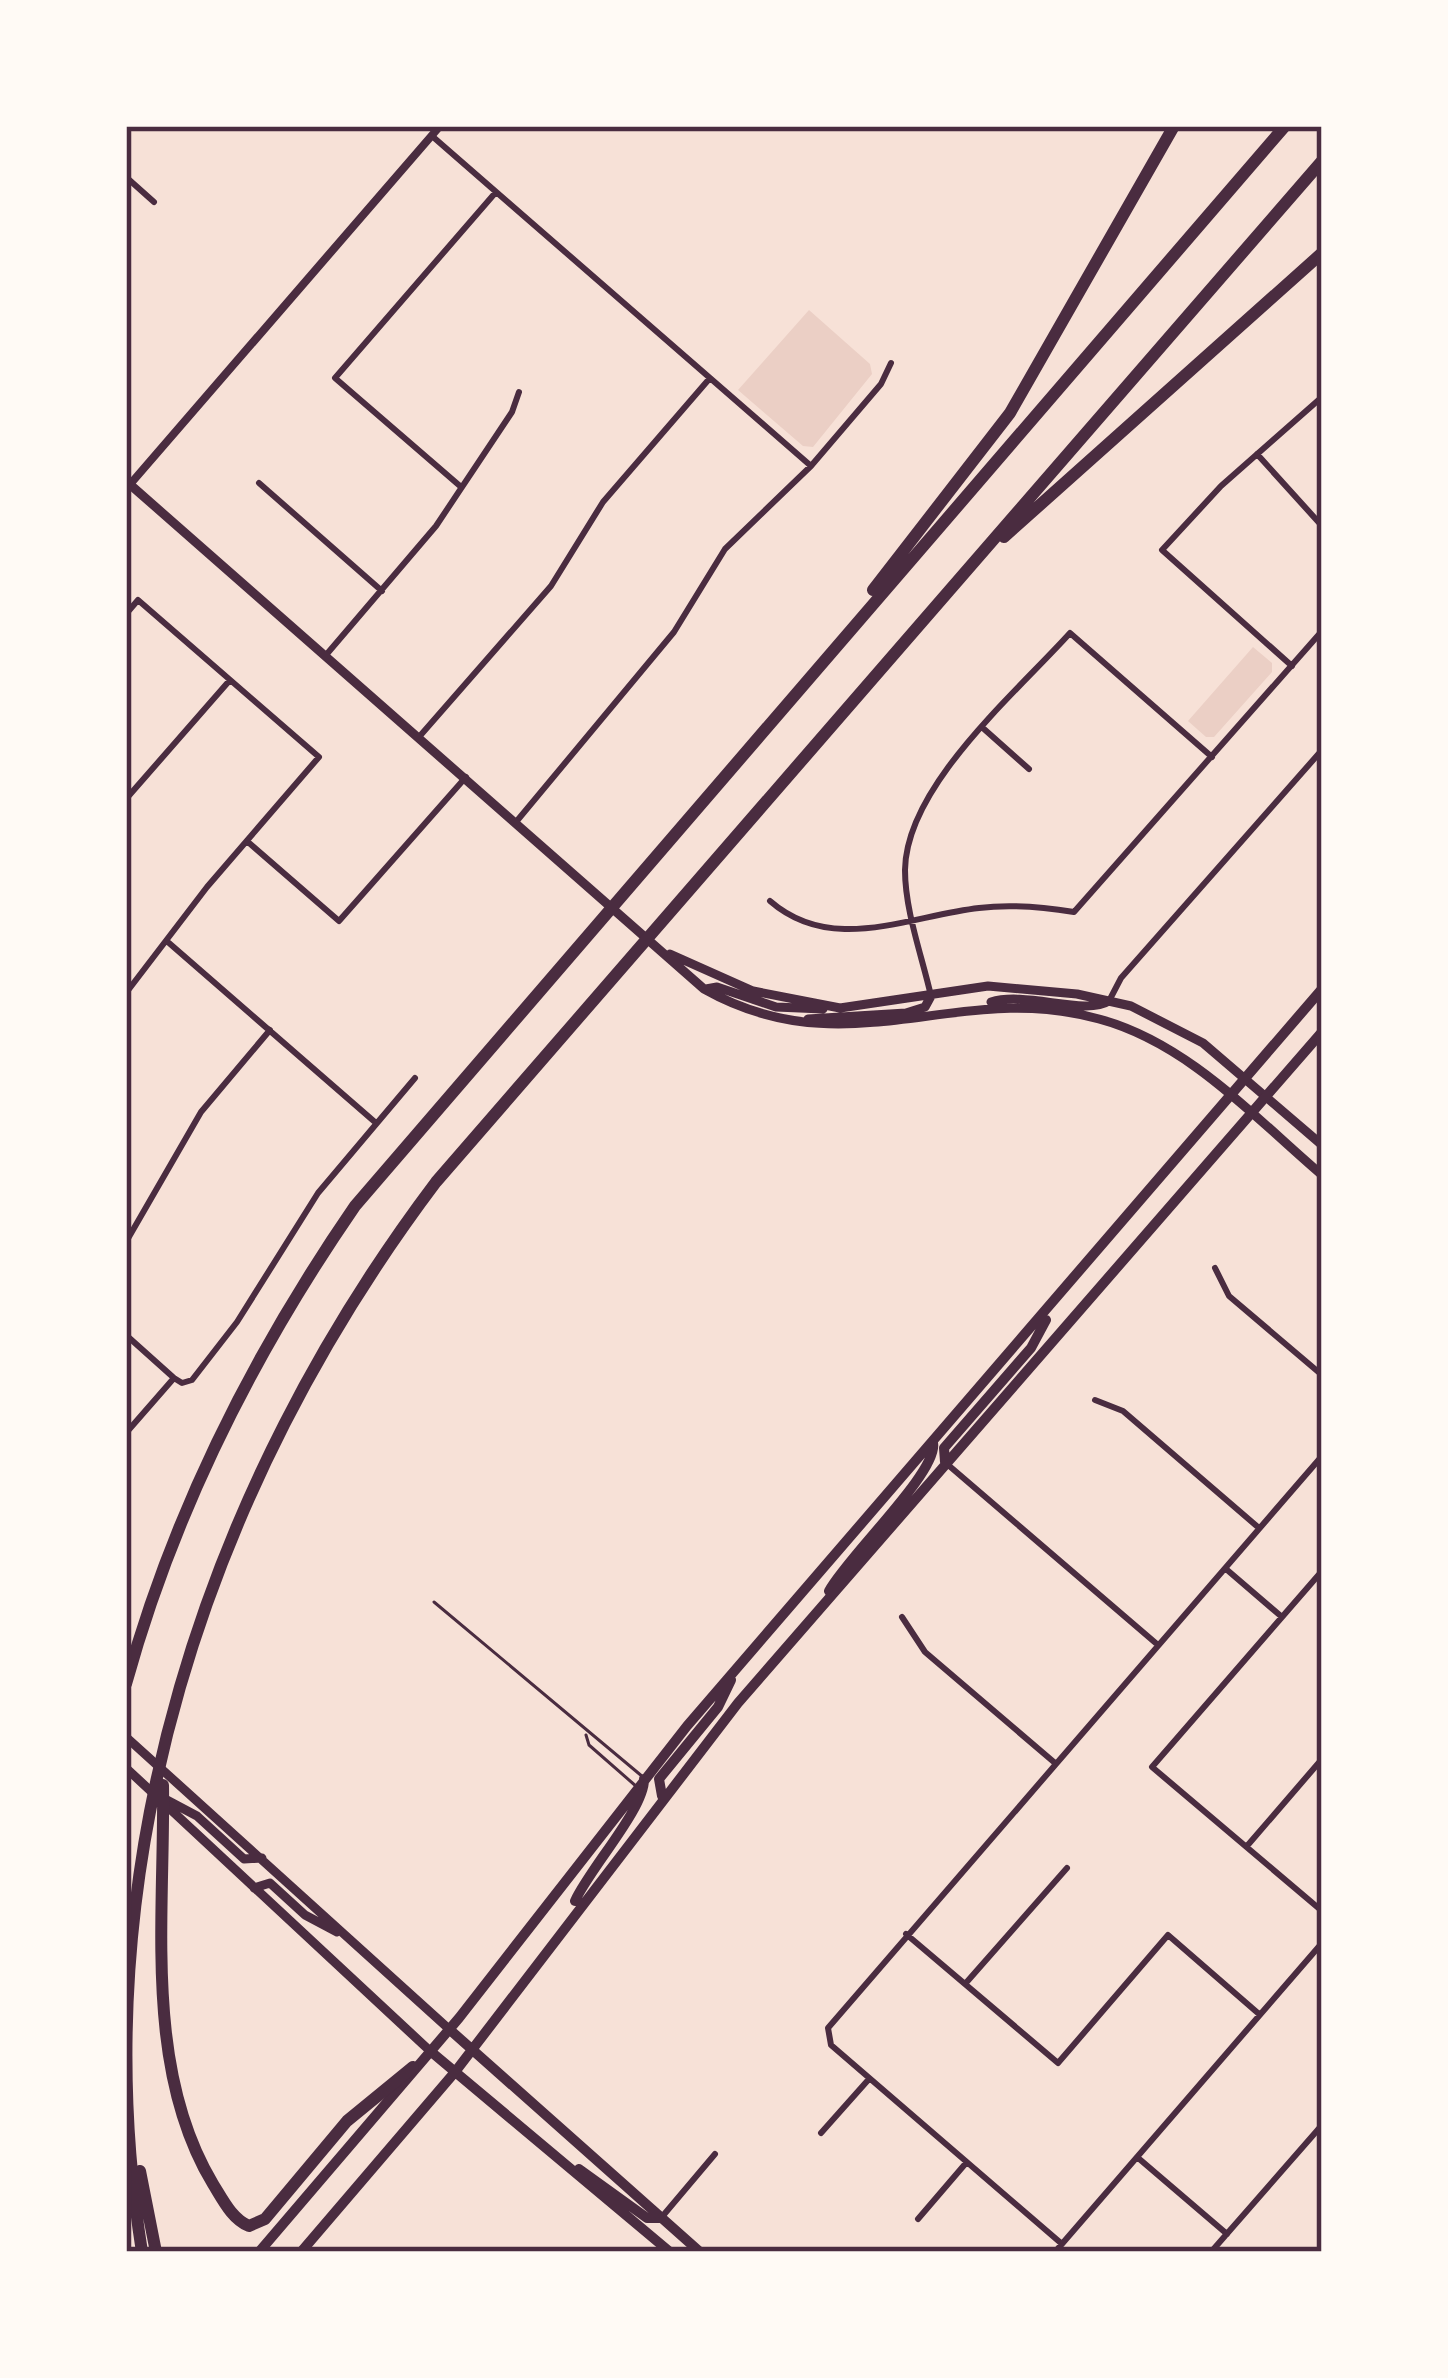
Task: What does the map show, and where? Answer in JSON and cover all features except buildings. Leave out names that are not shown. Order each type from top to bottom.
[{"type":"highway","points":[[804,683],[1010,413],[1174,126]]},
{"type":"highway","points":[[126,1683],[195,1486],[259,1355],[319,1258],[406,1140],[1285,126]]},
{"type":"highway","points":[[142,2252],[130,2119],[130,1975],[146,1839],[171,1720],[212,1580],[244,1500],[302,1382],[382,1253],[572,1022],[1322,161]]},
{"type":"highway","points":[[971,565],[1322,253]]},
{"type":"highway","points":[[163,1759],[167,2038],[178,2104],[193,2148],[241,2223],[265,2219],[347,2121],[412,2068]]},
{"type":"highway","points":[[130,2119],[156,2252]]},
{"type":"main road","points":[[127,485],[670,954],[753,991],[840,1008]]},
{"type":"main road","points":[[670,954],[671,965],[704,989],[790,1020],[887,1025],[1021,997],[1089,1007],[1109,1001]]},
{"type":"main road","points":[[704,989],[717,986],[796,1011],[1020,987],[1109,1001],[1179,1027],[1322,1145]]},
{"type":"main road","points":[[259,2252],[449,2029],[641,1782],[738,1666],[1322,989]]},
{"type":"main road","points":[[790,1020],[906,1013],[925,1007],[931,996]]},
{"type":"main road","points":[[968,1009],[1030,1006],[1112,1023],[1175,1052],[1322,1175]]},
{"type":"main road","points":[[301,2252],[455,2072],[662,1796],[1322,1033]]},
{"type":"main road","points":[[947,1463],[944,1448],[1031,1348],[1056,1302]]},
{"type":"main road","points":[[819,1610],[842,1565],[928,1467],[932,1443]]},
{"type":"main road","points":[[662,1796],[662,1774],[718,1707],[738,1666]]},
{"type":"main road","points":[[126,1737],[700,2252]]},
{"type":"main road","points":[[126,1768],[429,2050],[670,2252]]},
{"type":"main road","points":[[564,1926],[591,1867],[640,1803],[641,1782]]},
{"type":"main road","points":[[150,1790],[197,1816],[244,1859],[262,1858]]},
{"type":"main road","points":[[254,1888],[270,1883],[305,1915],[352,1941]]},
{"type":"main road","points":[[555,2156],[599,2181],[646,2218],[661,2218]]},
{"type":"street","points":[[127,485],[440,126]]},
{"type":"street","points":[[432,136],[811,466]]},
{"type":"street","points":[[126,177],[154,202]]},
{"type":"street","points":[[460,486],[334,378],[496,192]]},
{"type":"street","points":[[517,822],[674,632],[725,549],[811,466],[881,384],[891,363]]},
{"type":"street","points":[[419,737],[550,586],[603,502],[710,378]]},
{"type":"street","points":[[326,655],[436,526],[512,412],[519,392]]},
{"type":"street","points":[[1292,665],[1162,550],[1257,454],[1322,397]]},
{"type":"street","points":[[1257,454],[1322,526]]},
{"type":"street","points":[[259,483],[382,591]]},
{"type":"street","points":[[126,614],[138,600],[319,757],[207,887],[169,943],[126,993]]},
{"type":"street","points":[[770,901],[816,927],[849,931],[1001,906],[1074,912],[1322,632]]},
{"type":"street","points":[[931,996],[905,868],[919,812],[984,729],[1070,633],[1212,757]]},
{"type":"street","points":[[126,799],[230,680]]},
{"type":"street","points":[[984,729],[1029,769]]},
{"type":"street","points":[[1109,1001],[1121,978],[1322,749]]},
{"type":"street","points":[[248,842],[339,921],[466,777]]},
{"type":"street","points":[[169,943],[376,1123]]},
{"type":"street","points":[[126,1242],[201,1112],[270,1030]]},
{"type":"street","points":[[126,1335],[187,1384],[219,1348],[318,1193],[416,1078]]},
{"type":"street","points":[[1215,1268],[1229,1296],[1322,1376]]},
{"type":"street","points":[[126,1432],[174,1378]]},
{"type":"street","points":[[1095,1400],[1123,1412],[1259,1528]]},
{"type":"street","points":[[1062,2244],[869,2078],[826,2034],[906,1934],[1322,1456]]},
{"type":"street","points":[[947,1463],[1158,1645]]},
{"type":"street","points":[[1226,1568],[1282,1617]]},
{"type":"street","points":[[1322,1571],[1152,1767],[1322,1911]]},
{"type":"street","points":[[902,1617],[926,1652],[1055,1763]]},
{"type":"street","points":[[1247,1846],[1322,1759]]},
{"type":"street","points":[[965,1984],[1066,1868]]},
{"type":"street","points":[[906,1934],[1058,2063],[1168,1935],[1259,2014]]},
{"type":"street","points":[[1055,2252],[1322,1943]]},
{"type":"street","points":[[821,2133],[869,2078]]},
{"type":"street","points":[[1211,2252],[1322,2126]]},
{"type":"street","points":[[661,2218],[715,2154]]},
{"type":"street","points":[[1137,2157],[1227,2234]]},
{"type":"street","points":[[918,2218],[966,2163]]},
{"type":"lane","points":[[434,1603],[585,1733],[590,1745],[641,1782]]},
{"type":"lane","points":[[585,1733],[593,1734],[641,1782]]},
{"type":"shaded area","points":[[809,310],[870,364],[872,374],[813,447],[803,446],[738,390]]},
{"type":"shaded area","points":[[1253,647],[1272,663],[1272,672],[1214,737],[1206,737],[1188,721]]}]
